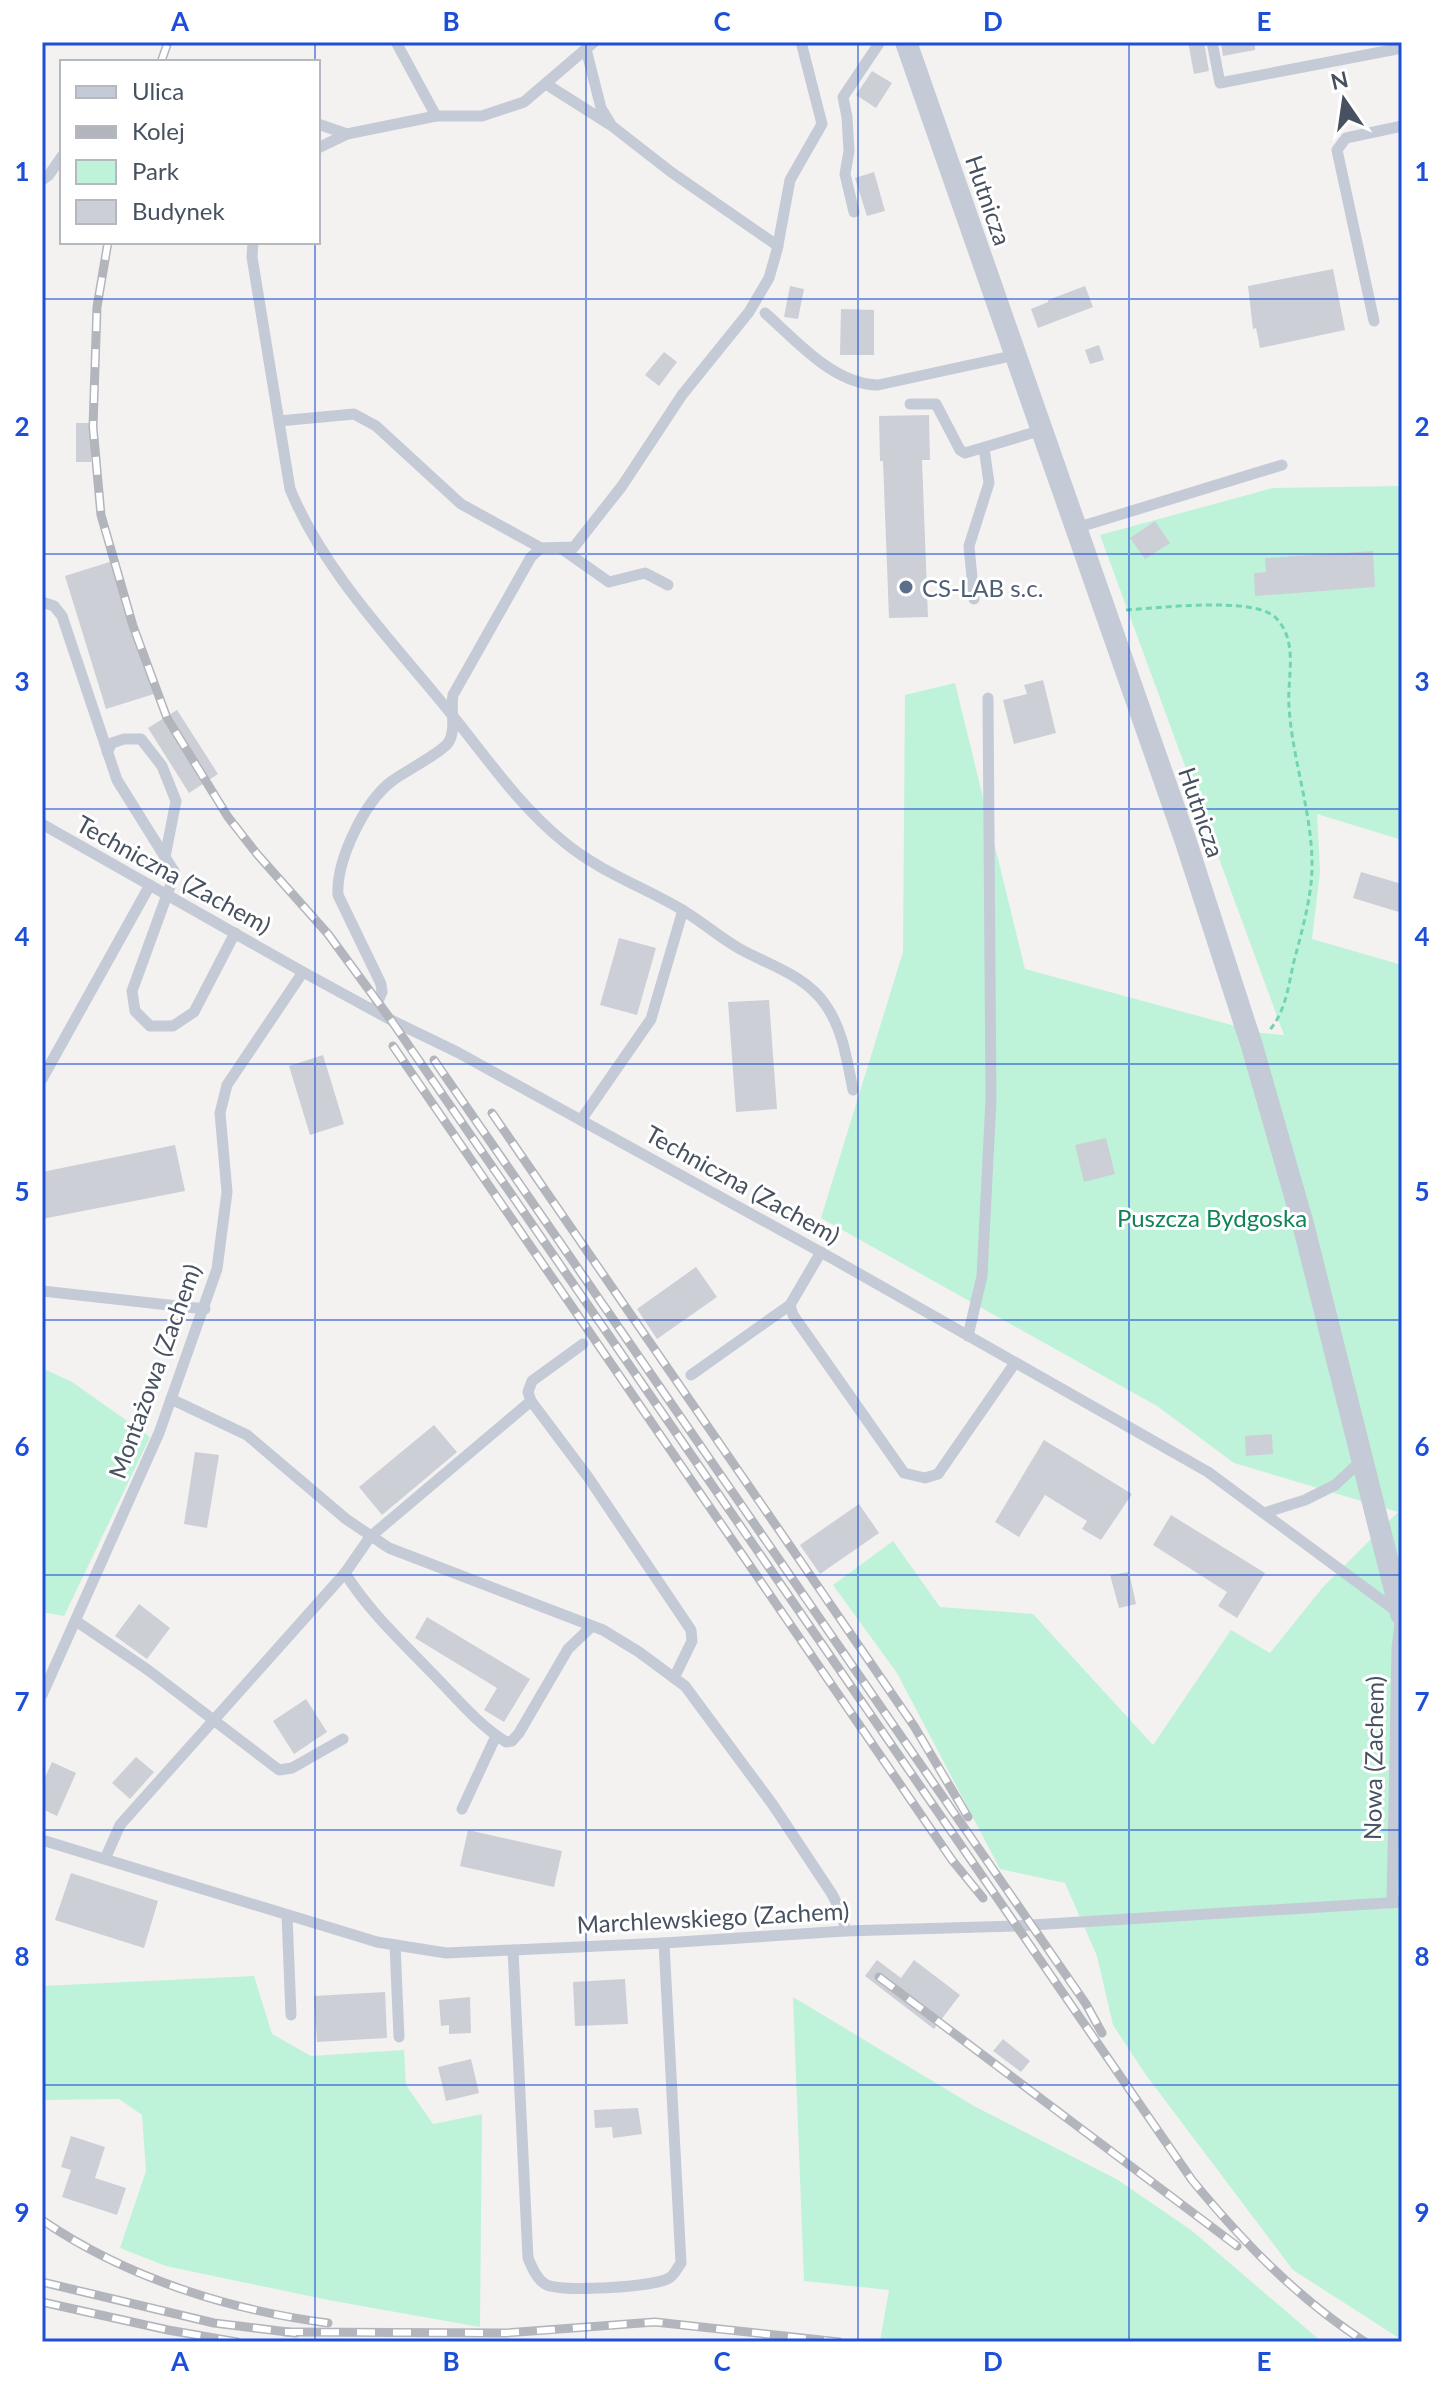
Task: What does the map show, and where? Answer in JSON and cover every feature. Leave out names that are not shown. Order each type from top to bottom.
[{"type":"street","name":"Hutnicza","points":[[906,42],[1185,839],[1250,1040],[1307,1239],[1402,1615]]},
{"type":"lane","points":[[396,42],[436,116]]},
{"type":"lane","points":[[562,549],[574,547],[622,486],[682,395],[749,312],[769,278],[790,180],[822,124],[801,42]]},
{"type":"lane","points":[[854,212],[845,174],[849,151],[843,97],[880,42]]},
{"type":"lane","points":[[1212,42],[1220,83],[1402,48]]},
{"type":"lane","points":[[590,46],[601,108],[612,126]]},
{"type":"lane","points":[[320,147],[347,134],[436,116],[482,116],[524,102],[590,46]]},
{"type":"lane","points":[[546,84],[612,126],[671,172],[778,246]]},
{"type":"lane","points":[[320,125],[347,134]]},
{"type":"lane","points":[[1374,321],[1337,150],[1346,138],[1402,126]]},
{"type":"lane","points":[[42,180],[60,159]]},
{"type":"lane","points":[[253,244],[252,257],[290,489],[304,523],[346,585],[529,809],[564,843],[623,881],[683,910],[737,947],[807,985],[826,1005],[842,1038],[853,1090]]},
{"type":"lane","points":[[765,313],[838,374],[863,385],[878,385],[1016,355]]},
{"type":"lane","points":[[910,404],[936,404],[960,450],[965,453],[1042,430]]},
{"type":"lane","points":[[279,421],[354,414],[376,426],[461,504],[541,548]]},
{"type":"lane","points":[[974,599],[969,546],[989,483],[984,448]]},
{"type":"lane","points":[[1076,528],[1282,465]]},
{"type":"lane","points":[[374,1010],[382,992],[381,984],[344,910],[338,895],[337,880],[363,817],[377,793],[448,743],[453,725],[453,695],[531,557],[541,548],[552,546],[562,549],[609,582],[645,573],[668,585]]},
{"type":"lane","points":[[42,602],[54,606],[62,616],[117,780],[175,873],[132,991],[135,1011],[150,1026],[173,1026],[194,1012],[235,933]]},
{"type":"lane","points":[[968,1336],[982,1276],[991,1100],[988,698]]},
{"type":"lane","points":[[107,752],[112,743],[141,739],[162,766],[176,801],[165,857]]},
{"type":"lane","name":"Techniczna (Zachem)","points":[[42,824],[303,972],[457,1052],[821,1252],[1208,1472],[1402,1615]]},
{"type":"lane","points":[[42,1079],[150,885]]},
{"type":"lane","points":[[581,1120],[651,1019],[683,910]]},
{"type":"lane","name":"Montażowa (Zachem)","points":[[42,1695],[159,1433],[205,1309],[217,1269],[227,1192],[220,1113],[227,1085],[303,972]]},
{"type":"lane","points":[[691,1375],[790,1305],[821,1252]]},
{"type":"lane","points":[[42,1291],[205,1309]]},
{"type":"lane","points":[[790,1305],[793,1315],[904,1473],[925,1478],[938,1474],[1015,1363]]},
{"type":"lane","points":[[583,1344],[532,1381],[528,1392],[531,1401],[588,1477],[691,1630],[692,1641],[674,1678]]},
{"type":"lane","points":[[171,1399],[247,1435],[370,1537],[389,1548],[603,1630],[685,1686],[773,1805],[832,1894],[843,1916],[845,1931]]},
{"type":"lane","points":[[105,1859],[120,1825],[345,1573],[370,1537],[531,1401]]},
{"type":"lane","points":[[1264,1513],[1305,1500],[1335,1485],[1363,1460]]},
{"type":"lane","points":[[345,1573],[359,1596],[382,1622],[482,1726],[506,1742],[512,1741],[568,1649],[591,1627]]},
{"type":"lane","name":"Nowa (Zachem)","points":[[1397,1903],[1397,1648],[1402,1615]]},
{"type":"lane","points":[[76,1621],[148,1670],[279,1770],[292,1768],[343,1739]]},
{"type":"lane","points":[[462,1809],[496,1736]]},
{"type":"lane","name":"Marchlewskiego (Zachem)","points":[[42,1840],[377,1942],[446,1953],[845,1931],[1016,1926],[1397,1903]]},
{"type":"lane","points":[[287,1915],[291,2015]]},
{"type":"lane","points":[[513,1950],[528,2258],[534,2272],[546,2285],[563,2289],[652,2284],[671,2278],[681,2263],[664,1943]]},
{"type":"lane","points":[[395,1945],[399,2037]]},
{"type":"path","points":[[1104,611],[1235,604],[1256,608],[1275,617],[1289,640],[1289,706],[1308,818],[1312,870],[1282,1014],[1269,1032],[1250,1040]]},
{"type":"green space","name":"Puszcza Bydgoska","points":[[1402,486],[1402,840],[1317,814],[1320,872],[1312,939],[1402,965],[1402,2340],[1293,2270],[1146,2075],[1113,2025],[1097,1956],[1065,1883],[1000,1869],[897,1673],[833,1585],[893,1541],[940,1607],[1033,1614],[1153,1745],[1231,1630],[1270,1653],[1323,1587],[1398,1512],[1234,1463],[1157,1406],[821,1218],[903,952],[905,695],[955,683],[1025,969],[1261,1033],[1284,1035],[1100,535],[1273,488]]},
{"type":"green space","points":[[42,1368],[72,1382],[150,1437],[64,1616],[42,1612]]},
{"type":"green space","points":[[254,1976],[272,2034],[311,2056],[404,2050],[406,2085],[433,2124],[482,2114],[480,2327],[328,2300],[166,2266],[120,2248],[146,2171],[142,2115],[119,2099],[42,2100],[42,1986]]},
{"type":"green space","points":[[793,1997],[974,2106],[1118,2180],[1191,2230],[1322,2342],[880,2341],[889,2290],[804,2281]]},
{"type":"building","points":[[1188,42],[1204,42],[1209,71],[1194,74]]},
{"type":"building","points":[[1221,42],[1255,42],[1255,50],[1223,56]]},
{"type":"building","points":[[872,71],[892,83],[876,108],[856,95]]},
{"type":"building","points":[[874,172],[885,211],[867,216],[855,178]]},
{"type":"building","points":[[1333,269],[1345,330],[1260,348],[1256,328],[1253,329],[1248,286]]},
{"type":"building","points":[[790,286],[804,289],[798,319],[784,317]]},
{"type":"building","points":[[1085,286],[1093,307],[1038,328],[1031,309]]},
{"type":"building","points":[[841,309],[874,310],[874,355],[840,355]]},
{"type":"building","points":[[1099,345],[1104,360],[1090,364],[1085,350]]},
{"type":"building","points":[[664,352],[677,362],[659,386],[645,375]]},
{"type":"building","points":[[929,415],[930,460],[922,460],[928,617],[889,618],[879,416]]},
{"type":"building","points":[[76,423],[91,423],[91,462],[76,462]]},
{"type":"building","points":[[1155,521],[1170,543],[1145,559],[1130,538]]},
{"type":"building","points":[[1373,551],[1375,587],[1255,596],[1254,573],[1266,572],[1265,558]]},
{"type":"building","points":[[116,560],[157,693],[106,709],[65,576]]},
{"type":"building","points":[[1043,680],[1056,733],[1014,744],[1003,700],[1027,694],[1024,685]]},
{"type":"building","points":[[177,710],[218,774],[189,793],[148,728]]},
{"type":"building","points":[[1361,872],[1402,884],[1402,913],[1353,898]]},
{"type":"building","points":[[619,938],[656,948],[637,1015],[600,1005]]},
{"type":"building","points":[[769,1000],[777,1109],[736,1112],[728,1002]]},
{"type":"building","points":[[323,1055],[344,1124],[310,1135],[289,1066]]},
{"type":"building","points":[[1106,1138],[1115,1174],[1084,1182],[1075,1145]]},
{"type":"building","points":[[175,1145],[185,1191],[42,1219],[42,1172]]},
{"type":"building","points":[[696,1267],[717,1297],[657,1339],[637,1309]]},
{"type":"building","points":[[434,1425],[457,1452],[382,1515],[359,1487]]},
{"type":"building","points":[[1272,1434],[1273,1454],[1246,1456],[1245,1436]]},
{"type":"building","points":[[1044,1440],[1132,1494],[1101,1540],[1082,1529],[1087,1521],[1045,1495],[1019,1537],[995,1522]]},
{"type":"building","points":[[195,1452],[219,1455],[207,1528],[184,1524]]},
{"type":"building","points":[[859,1504],[879,1533],[820,1574],[800,1545]]},
{"type":"building","points":[[1171,1515],[1265,1573],[1237,1618],[1218,1606],[1227,1592],[1153,1545]]},
{"type":"building","points":[[1129,1572],[1136,1604],[1119,1608],[1110,1575]]},
{"type":"building","points":[[139,1604],[170,1628],[147,1659],[115,1636]]},
{"type":"building","points":[[427,1617],[530,1679],[504,1722],[484,1710],[497,1688],[415,1638]]},
{"type":"building","points":[[306,1699],[327,1732],[294,1754],[273,1721]]},
{"type":"building","points":[[136,1757],[154,1772],[130,1799],[112,1783]]},
{"type":"building","points":[[52,1762],[76,1773],[57,1816],[42,1809],[42,1784]]},
{"type":"building","points":[[468,1830],[562,1851],[554,1887],[460,1866]]},
{"type":"building","points":[[71,1873],[158,1901],[144,1948],[55,1920]]},
{"type":"building","points":[[877,1960],[901,1978],[914,1960],[960,1995],[934,2029],[865,1976]]},
{"type":"building","points":[[625,1979],[628,2024],[575,2026],[573,1982]]},
{"type":"building","points":[[385,1992],[387,2038],[317,2042],[314,1996]]},
{"type":"building","points":[[470,1997],[471,2033],[449,2034],[449,2025],[441,2026],[439,2000]]},
{"type":"building","points":[[1003,2039],[1030,2061],[1021,2072],[993,2051]]},
{"type":"building","points":[[471,2059],[479,2093],[446,2101],[438,2067]]},
{"type":"building","points":[[638,2108],[642,2134],[613,2138],[612,2127],[595,2128],[594,2110]]},
{"type":"building","points":[[71,2136],[105,2147],[95,2178],[126,2188],[117,2215],[62,2197],[71,2170],[61,2167]]},
{"type":"railway","points":[[162,60],[168,42]]},
{"type":"railway","points":[[108,244],[97,307],[93,427],[101,515],[133,626],[167,718],[228,817],[328,934],[391,1020],[1192,2180],[1272,2268],[1316,2307],[1365,2342]]},
{"type":"railway","points":[[393,1046],[952,1860],[983,1898]]},
{"type":"railway","points":[[434,1060],[1086,2004],[1102,2033]]},
{"type":"railway","points":[[492,1113],[914,1726],[968,1817]]},
{"type":"railway","points":[[879,1977],[1237,2246]]},
{"type":"railway","points":[[42,2220],[108,2258],[179,2288],[253,2309],[328,2323]]},
{"type":"railway","points":[[42,2282],[214,2323],[296,2333]]},
{"type":"railway","points":[[42,2302],[237,2342]]},
{"type":"railway","points":[[285,2332],[506,2333],[655,2322],[839,2342]]},
{"type":"place","name":"CS-LAB s.c.","points":[[906,587]]}]
